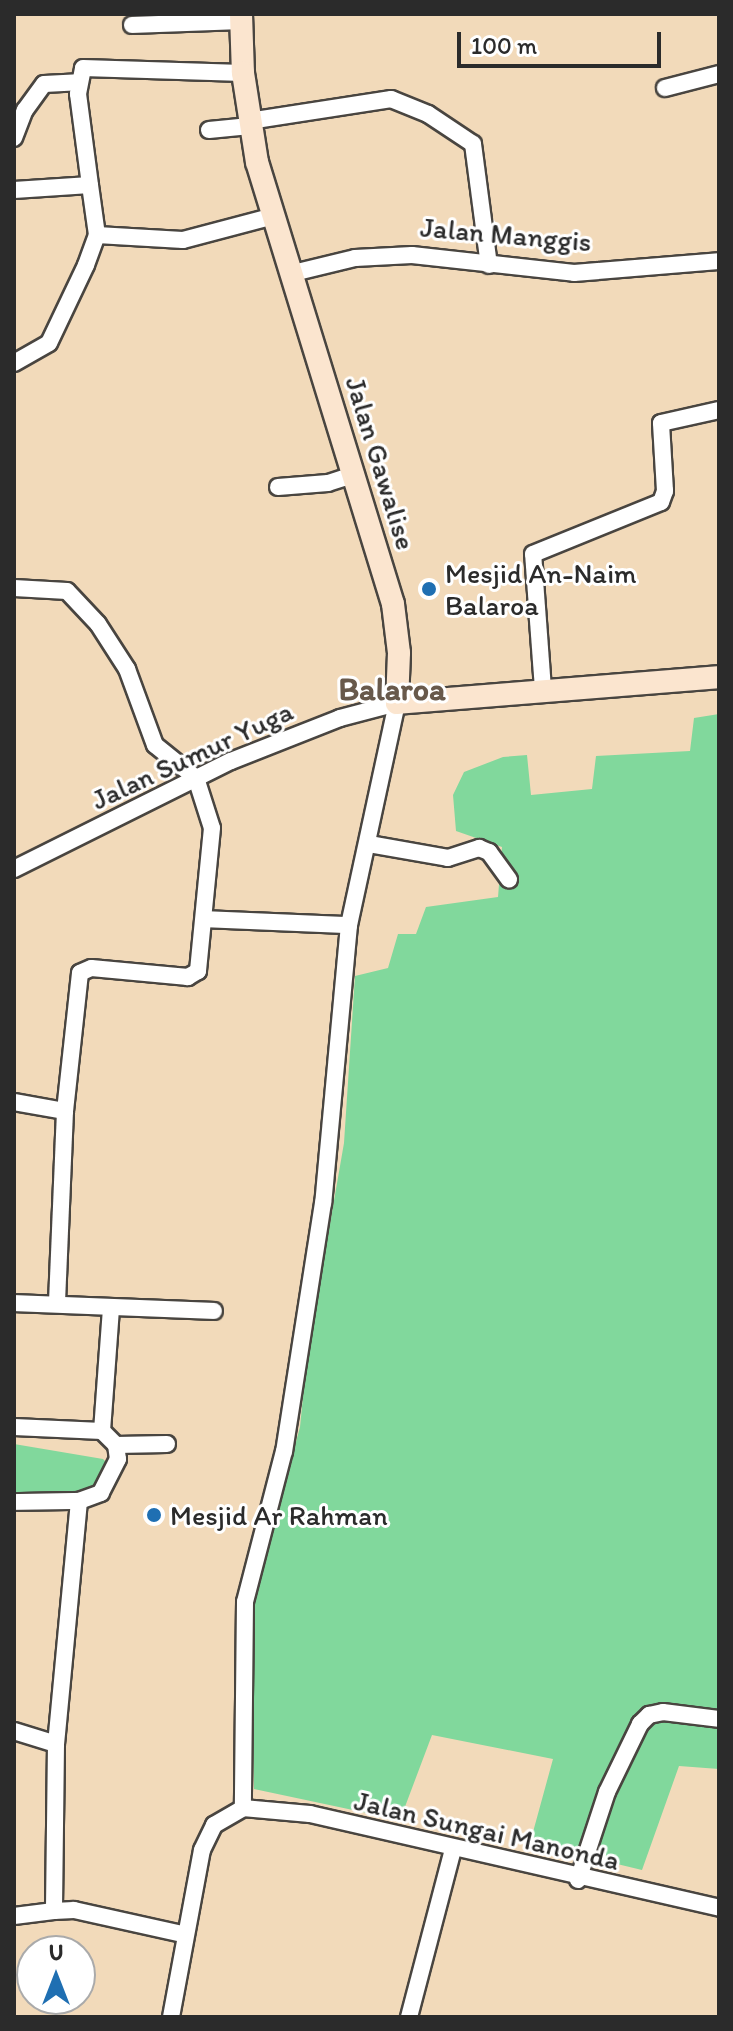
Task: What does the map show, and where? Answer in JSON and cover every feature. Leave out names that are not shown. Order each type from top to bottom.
[{"type":"street","points":[[132,25],[241,18]]},
{"type":"street","name":"Jalan Gawalise","points":[[241,18],[243,73],[250,124],[289,274],[356,474],[396,618],[397,703],[369,844],[349,925],[323,1203],[284,1451],[245,1602],[243,1808]]},
{"type":"street","points":[[14,363],[49,343],[97,235],[78,82],[83,68],[243,73]]},
{"type":"street","points":[[665,88],[719,74]]},
{"type":"street","points":[[14,138],[25,110],[44,84],[78,82]]},
{"type":"street","points":[[209,130],[391,99],[428,114],[473,144],[489,265]]},
{"type":"street","points":[[14,190],[90,185]]},
{"type":"street","points":[[97,235],[183,240],[274,216]]},
{"type":"street","name":"Jalan Manggis","points":[[289,274],[380,256],[450,257],[489,265],[574,273],[719,261]]},
{"type":"street","points":[[543,689],[533,554],[661,502],[665,491],[661,423],[719,410]]},
{"type":"street","points":[[278,487],[328,483],[356,474]]},
{"type":"street","points":[[14,588],[67,591],[98,624],[127,669],[155,745],[196,778],[212,828],[198,971],[191,976],[91,968],[80,973],[65,1111],[57,1304]]},
{"type":"street","points":[[397,703],[719,677]]},
{"type":"street","name":"Jalan Sumur Yuga","points":[[14,869],[196,778],[340,718],[397,703]]},
{"type":"street","points":[[369,844],[448,858],[479,848],[489,852],[509,880]]},
{"type":"street","points":[[204,919],[349,925]]},
{"type":"street","points":[[14,1102],[65,1111]]},
{"type":"street","points":[[14,1303],[214,1311]]},
{"type":"street","points":[[102,1431],[111,1307]]},
{"type":"street","points":[[14,1427],[102,1431],[116,1445],[118,1459],[101,1493],[79,1501],[14,1502]]},
{"type":"street","points":[[116,1445],[167,1444]]},
{"type":"street","points":[[54,1911],[56,1744],[79,1501]]},
{"type":"street","points":[[578,1880],[607,1792],[640,1724],[649,1715],[663,1712],[719,1719]]},
{"type":"street","points":[[14,1731],[56,1744]]},
{"type":"street","points":[[171,2017],[182,1934],[202,1850],[214,1825],[243,1808]]},
{"type":"street","name":"Jalan Sungai Manonda","points":[[243,1808],[310,1814],[578,1880],[719,1908]]},
{"type":"street","points":[[409,2017],[453,1849]]},
{"type":"street","points":[[14,1916],[74,1910],[182,1934]]},
{"type":"green space","points":[[719,714],[719,1769],[679,1766],[642,1870],[530,1843],[553,1759],[432,1735],[400,1820],[254,1789],[251,1608],[300,1427],[307,1356],[344,1143],[355,976],[388,968],[398,934],[416,934],[426,907],[498,897],[502,847],[456,831],[453,795],[464,772],[503,757],[527,755],[531,795],[592,789],[596,756],[690,751],[694,718]]},
{"type":"green space","points":[[14,1444],[103,1459],[109,1465],[91,1492],[14,1494]]},
{"type":"place","name":"Mesjid An-Naim Balaroa","points":[[429,589]]},
{"type":"place","name":"Mesjid Ar Rahman","points":[[154,1515]]},
{"type":"district","name":"Balaroa","points":[[392,689]]}]
